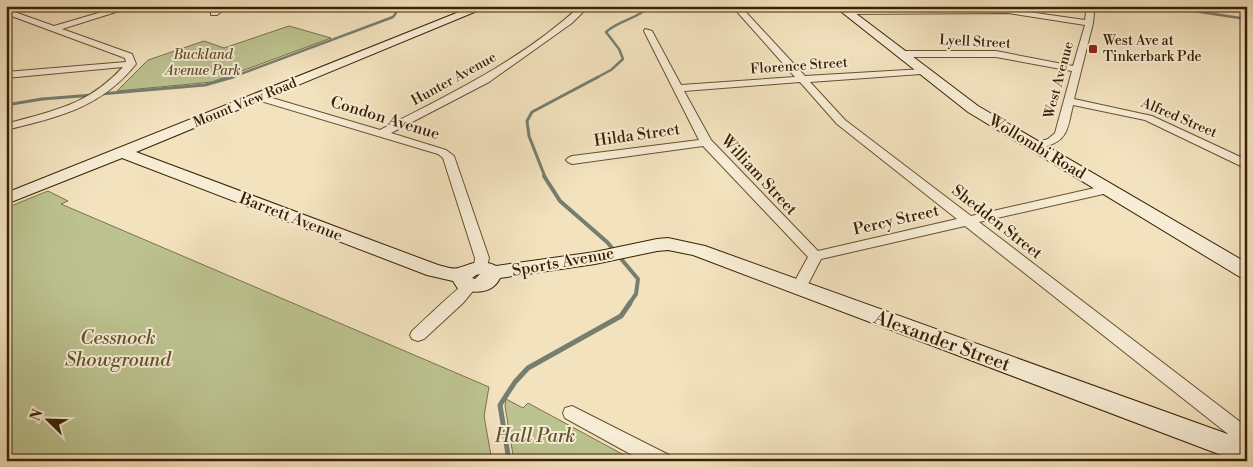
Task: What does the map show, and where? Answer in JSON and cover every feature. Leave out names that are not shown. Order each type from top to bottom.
[{"type":"main road","name":"Mount View Road","points":[[6,199],[484,6]]},
{"type":"main road","name":"Wollombi Road","points":[[843,9],[973,109],[1247,272]]},
{"type":"main road","name":"Barrett Avenue","points":[[122,152],[434,271],[476,276]]},
{"type":"main road","name":"Sports Avenue","points":[[476,276],[595,258],[635,249]]},
{"type":"street","points":[[55,28],[131,6]]},
{"type":"street","points":[[214,13],[225,6]]},
{"type":"street","name":"Hunter Avenue","points":[[381,134],[486,80],[569,21],[585,6]]},
{"type":"street","points":[[736,7],[757,6]]},
{"type":"street","name":"West Avenue","points":[[1035,146],[1052,141],[1058,137],[1089,23],[1090,13],[1087,6]]},
{"type":"street","name":"Shedden Street","points":[[736,7],[841,122],[1236,429],[1246,453]]},
{"type":"street","points":[[843,9],[904,12],[1027,13],[1089,23]]},
{"type":"street","points":[[6,10],[129,56],[131,64]]},
{"type":"street","points":[[6,18],[19,15]]},
{"type":"street","name":"William Street","points":[[648,31],[706,142],[815,256]]},
{"type":"street","name":"Lyell Street","points":[[900,54],[1000,54],[1077,69]]},
{"type":"street","points":[[6,76],[131,64]]},
{"type":"street","points":[[6,127],[94,97],[104,91],[131,64]]},
{"type":"street","name":"Florence Street","points":[[678,88],[921,70]]},
{"type":"street","name":"Condon Avenue","points":[[258,97],[442,152],[448,156],[482,258],[476,276]]},
{"type":"street","name":"Alfred Street","points":[[1068,101],[1148,118],[1247,165]]},
{"type":"street","name":"Hilda Street","points":[[572,160],[706,142]]},
{"type":"street","name":"Percy Street","points":[[815,256],[1108,189]]},
{"type":"street","name":"Alexander Street","points":[[635,249],[657,245],[683,246],[698,250],[1246,453]]},
{"type":"street","points":[[799,288],[815,256]]},
{"type":"street","points":[[418,335],[458,300],[476,276]]},
{"type":"street","points":[[572,414],[662,461]]},
{"type":"green space","name":"Buckland Avenue Park","points":[[289,26],[331,38],[212,82],[117,91],[148,60],[204,41],[224,48]]},
{"type":"green space","name":"Cessnock Showground","points":[[48,191],[68,201],[61,204],[489,387],[484,416],[492,461],[6,461],[6,208]]},
{"type":"green space","name":"Hall Park","points":[[506,399],[523,408],[528,403],[635,461],[514,461],[505,406]]},
{"type":"waterway","points":[[232,77],[393,17],[396,13],[395,8],[390,6]]},
{"type":"waterway","points":[[596,78],[611,70],[623,59],[619,49],[606,32],[640,14],[650,6]]},
{"type":"waterway","points":[[1160,6],[1247,19]]},
{"type":"waterway","points":[[100,94],[205,85],[232,77]]},
{"type":"waterway","points":[[545,177],[529,136],[527,121],[532,112],[598,77]]},
{"type":"waterway","points":[[6,105],[42,99],[93,95]]},
{"type":"waterway","points":[[544,176],[560,201],[607,242],[638,279],[636,294],[629,304]]},
{"type":"waterway","points":[[509,461],[500,405],[515,382],[528,368],[621,316],[630,303]]},
{"type":"place","name":"West Ave at Tinkerbark Pde","points":[[1093,49]]}]
